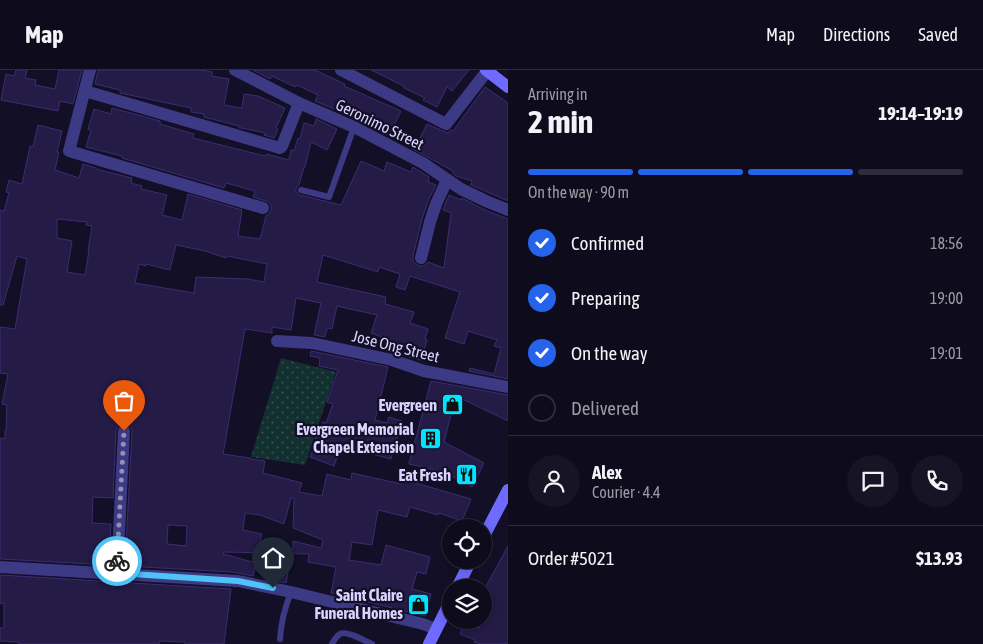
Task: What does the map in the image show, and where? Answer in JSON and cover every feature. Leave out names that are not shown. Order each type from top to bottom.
[{"type":"main road","points":[[486,70],[508,87]]},
{"type":"main road","points":[[492,521],[508,490]]},
{"type":"main road","points":[[429,644],[442,617]]},
{"type":"street","points":[[90,70],[69,151],[262,208]]},
{"type":"street","name":"Geronimo Street","points":[[235,70],[423,163],[447,180],[488,202],[508,210]]},
{"type":"street","points":[[341,70],[446,124],[486,70]]},
{"type":"street","points":[[85,91],[280,148],[299,103]]},
{"type":"street","points":[[422,258],[433,213],[447,180]]},
{"type":"street","name":"Jose Ong Street","points":[[276,341],[312,343],[392,360],[424,370],[508,387]]},
{"type":"street","points":[[117,573],[124,431]]},
{"type":"street","points":[[0,567],[238,581],[291,592],[423,624],[436,629]]},
{"type":"lane","points":[[301,190],[329,197],[354,128]]},
{"type":"lane","points":[[280,638],[285,605],[291,592]]},
{"type":"lane","points":[[332,644],[340,633],[346,633],[372,644]]},
{"type":"green space","points":[[281,358],[336,372],[305,465],[251,457]]},
{"type":"building","points":[[16,70],[27,70],[25,78],[36,80],[35,85],[55,89],[59,70],[82,70],[73,104],[60,101],[58,111],[1,100],[6,74],[14,76]]},
{"type":"building","points":[[98,70],[201,70],[212,72],[212,76],[229,79],[224,105],[242,108],[244,94],[258,96],[285,108],[276,128],[278,129],[274,138],[264,135],[265,133],[239,128],[239,126],[204,117],[204,114],[191,112],[191,108],[120,93],[120,90],[95,84]]},
{"type":"building","points":[[253,70],[315,70],[345,84],[344,86],[401,111],[389,136],[372,127],[374,125],[357,117],[359,112],[338,101],[334,109],[315,101],[318,95],[272,76],[270,79]]},
{"type":"building","points":[[371,70],[469,70],[452,91],[447,87],[437,107],[423,100],[425,98],[404,88],[404,86]]},
{"type":"building","points":[[485,87],[508,103],[508,201],[471,185],[472,181],[456,176],[453,171],[411,148],[416,138],[419,140],[427,124],[448,133],[451,130],[453,131]]},
{"type":"building","points":[[112,108],[160,121],[160,124],[194,134],[193,138],[289,160],[291,150],[294,151],[298,138],[300,139],[304,123],[314,126],[316,119],[337,129],[327,150],[311,142],[296,192],[300,195],[341,205],[361,161],[384,171],[387,162],[411,172],[413,167],[429,177],[428,182],[436,185],[422,219],[413,256],[413,261],[419,266],[424,266],[428,262],[444,268],[451,213],[443,210],[449,195],[461,200],[462,198],[508,219],[508,379],[469,371],[470,368],[494,374],[501,348],[494,346],[497,340],[468,331],[464,344],[445,338],[460,292],[410,276],[405,290],[396,287],[400,274],[379,267],[378,272],[323,255],[317,282],[386,297],[385,304],[414,312],[410,323],[428,329],[421,360],[409,357],[411,351],[393,345],[391,352],[383,350],[387,339],[371,333],[377,315],[337,306],[332,329],[327,328],[325,337],[314,335],[321,303],[296,298],[291,330],[272,327],[272,333],[245,329],[223,454],[265,461],[263,473],[302,483],[299,492],[322,496],[327,474],[351,480],[352,473],[401,484],[402,479],[471,499],[463,519],[456,519],[439,513],[438,515],[410,507],[407,517],[378,510],[372,545],[352,542],[349,560],[381,565],[386,545],[430,557],[426,574],[417,572],[412,589],[431,594],[425,616],[331,593],[336,567],[308,562],[309,554],[224,552],[223,554],[256,563],[253,576],[232,572],[125,566],[132,431],[131,427],[125,423],[120,424],[116,431],[113,498],[93,497],[92,523],[111,524],[109,565],[0,559],[0,438],[5,439],[7,405],[2,404],[8,374],[0,373],[0,327],[15,329],[27,259],[17,256],[3,305],[0,305],[0,210],[4,211],[9,193],[6,192],[9,180],[22,184],[30,146],[33,147],[38,125],[62,131],[55,170],[79,178],[83,164],[132,178],[131,183],[142,186],[141,189],[167,195],[162,215],[182,220],[188,194],[242,210],[238,236],[260,239],[266,216],[271,210],[269,202],[253,197],[255,191],[226,183],[224,188],[122,158],[122,156],[86,147],[91,130],[88,129],[94,109],[111,114]],"holes":[[[57,219],[87,222],[86,225],[92,226],[85,275],[67,272],[72,241],[57,238]],[[176,245],[226,258],[227,256],[267,264],[264,282],[248,279],[196,277],[194,293],[135,283],[139,264],[170,270]],[[291,498],[294,498],[293,528],[323,540],[321,548],[293,541],[293,549],[260,541],[262,534],[243,530],[245,513],[260,515],[284,524]],[[168,525],[187,526],[186,546],[167,544]]]},
{"type":"building","points":[[311,351],[388,367],[375,420],[387,423],[389,417],[402,421],[391,459],[341,446],[334,466],[310,457],[317,440],[315,439],[323,422],[326,423],[333,404],[327,402],[338,370],[319,366],[320,358],[310,356]]},
{"type":"building","points":[[431,381],[508,395],[508,421],[458,397],[454,410],[452,410],[444,442],[484,463],[472,487],[444,472],[409,464]]},
{"type":"building","points":[[508,546],[508,644],[481,644],[460,634],[462,629],[492,629],[492,579],[490,579]]},
{"type":"building","points":[[275,569],[288,572],[286,583],[272,580]]},
{"type":"building","points":[[0,575],[231,589],[224,644],[185,644],[185,642],[159,641],[159,644],[19,644],[19,642],[0,641],[0,628],[4,628],[4,604],[0,603]]},
{"type":"way so far","points":[[117,561],[124,431]]},
{"type":"place","name":"Evergreen","points":[[453,405]]},
{"type":"place","name":"Evergreen Memorial Chapel Extension","points":[[430,438]]},
{"type":"place","name":"Eat Fresh","points":[[467,475]]},
{"type":"place","name":"Saint Claire Funeral Homes","points":[[419,604]]},
{"type":"route","points":[[117,561],[117,573],[238,581],[273,588]]}]
